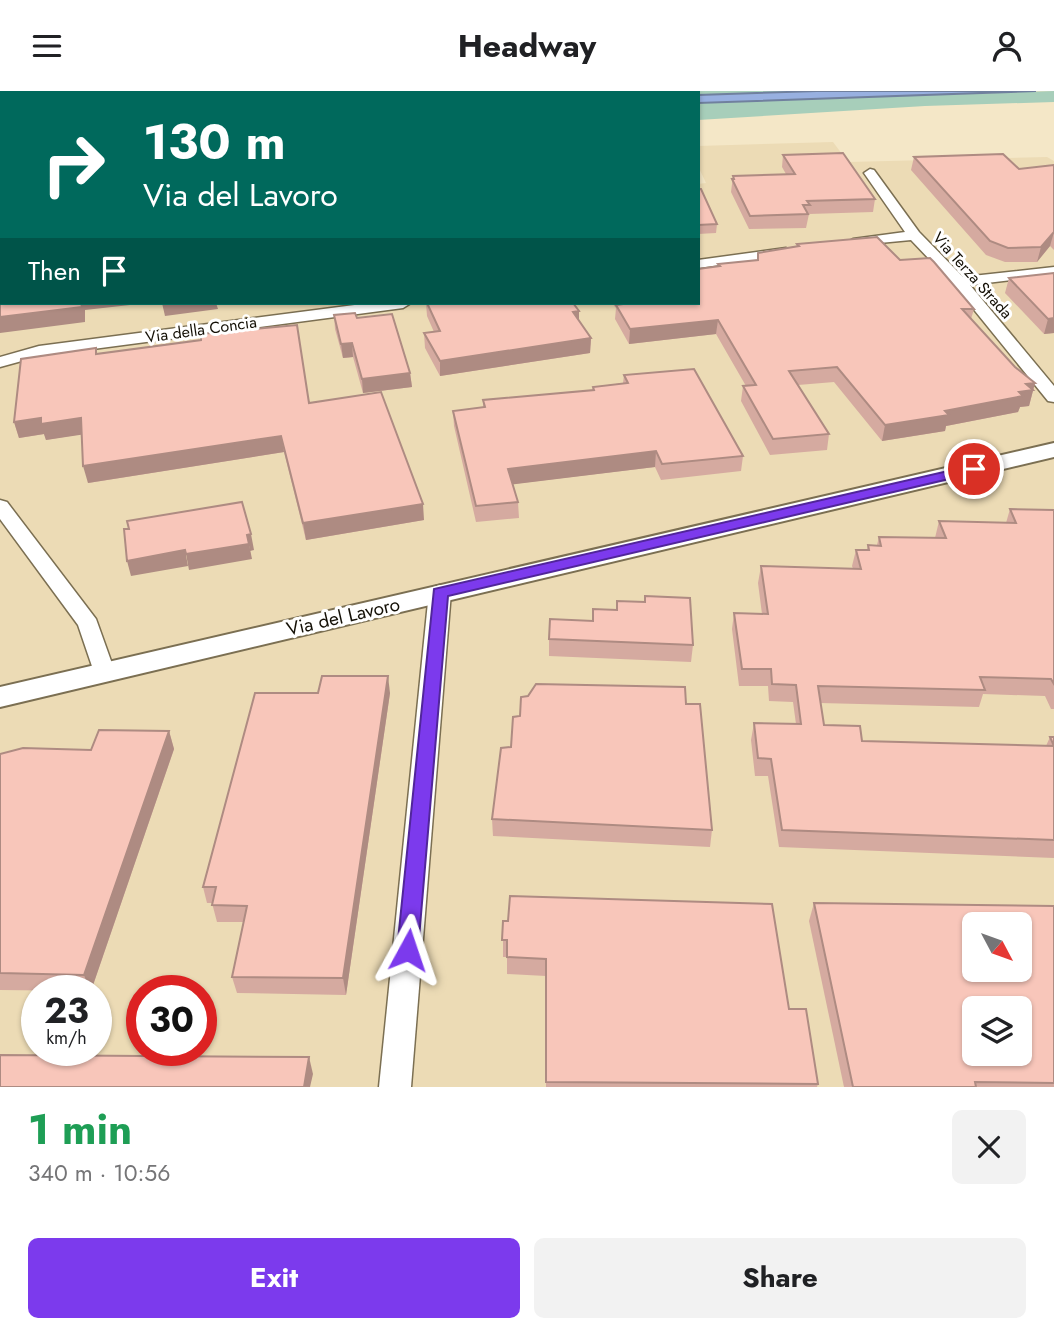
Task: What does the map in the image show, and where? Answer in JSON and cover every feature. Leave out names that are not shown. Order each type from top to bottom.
[{"type":"street","name":"Via Terza Strada","points":[[870,173],[914,235],[960,282],[1054,397]]},
{"type":"street","points":[[833,246],[914,235]]},
{"type":"street","points":[[700,264],[806,250]]},
{"type":"street","points":[[960,282],[1054,271]]},
{"type":"street","name":"Via della Concia","points":[[0,362],[40,351],[388,305]]},
{"type":"street","name":"Via del Lavoro","points":[[0,697],[1054,450]]},
{"type":"street","points":[[0,506],[88,624],[104,672]]},
{"type":"street","points":[[395,1087],[440,592]]},
{"type":"shaded area","points":[[833,142],[848,162],[1047,157],[1054,161],[1054,1087],[0,1087],[0,305],[700,305],[700,184],[706,183],[700,170],[700,146]]},
{"type":"green space","points":[[700,91],[817,91],[700,95]]},
{"type":"green space","points":[[1054,91],[1054,102],[925,106],[700,120],[700,103]]},
{"type":"water","points":[[817,91],[1036,91],[700,103],[700,95]]},
{"type":"building","points":[[843,153],[875,199],[807,201],[810,205],[803,205],[808,214],[750,216],[732,179],[733,176],[795,174],[783,155]]},
{"type":"building","points":[[1003,154],[1019,169],[1054,165],[1054,232],[1041,247],[1008,248],[990,241],[914,157]]},
{"type":"building","points":[[700,189],[701,189],[717,224],[700,225]]},
{"type":"building","points":[[877,237],[900,260],[930,258],[974,309],[962,309],[1015,367],[1035,383],[1026,384],[1033,390],[1019,392],[1023,396],[945,411],[949,415],[885,425],[837,367],[789,371],[829,434],[773,439],[743,386],[756,385],[718,320],[630,329],[616,305],[700,305],[700,269],[758,260],[758,253],[799,246],[797,244]]},
{"type":"building","points":[[1054,273],[1054,318],[1048,319],[1009,278]]},
{"type":"building","points":[[0,305],[82,307],[0,317]]},
{"type":"building","points":[[428,305],[574,305],[579,311],[573,312],[591,338],[440,361],[424,333],[440,331]]},
{"type":"building","points":[[355,313],[357,318],[392,314],[410,373],[362,379],[352,343],[341,344],[334,315]]},
{"type":"building","points":[[297,325],[309,403],[381,392],[423,504],[303,523],[281,436],[83,466],[81,418],[41,424],[41,418],[14,422],[21,359],[96,348],[96,354],[201,340],[201,334]]},
{"type":"building","points":[[694,369],[743,456],[662,464],[656,451],[508,469],[518,502],[476,506],[453,411],[485,407],[483,400],[594,390],[593,387],[628,383],[624,375]]},
{"type":"building","points":[[242,502],[251,534],[247,535],[249,544],[186,554],[185,550],[127,561],[124,529],[129,529],[127,521]]},
{"type":"building","points":[[1010,509],[1054,510],[1054,684],[1051,679],[980,677],[985,690],[818,686],[824,725],[860,726],[862,741],[1054,746],[1054,840],[782,830],[771,759],[758,758],[754,723],[801,724],[796,685],[772,684],[771,669],[742,669],[734,613],[768,614],[761,566],[861,569],[856,550],[869,550],[868,545],[881,546],[879,537],[946,538],[939,521],[1016,523]]},
{"type":"building","points":[[645,596],[690,598],[693,645],[549,639],[550,619],[593,621],[593,609],[617,610],[617,601],[645,602]]},
{"type":"building","points":[[322,676],[388,676],[343,978],[232,977],[247,906],[212,905],[216,887],[203,887],[255,693],[318,693]]},
{"type":"building","points":[[536,684],[685,687],[686,704],[700,704],[712,830],[492,819],[501,748],[511,747],[513,717],[520,716],[521,697],[528,696]]},
{"type":"building","points":[[99,730],[169,731],[84,975],[0,973],[0,754],[23,748],[91,750]]},
{"type":"building","points":[[510,896],[772,904],[789,1009],[806,1009],[818,1084],[546,1082],[546,959],[507,957],[507,940],[502,940],[503,921],[508,921]]},
{"type":"building","points":[[814,903],[1054,906],[1054,1083],[975,1082],[976,1087],[853,1087]]},
{"type":"building","points":[[0,1055],[21,1055],[21,1066],[112,1066],[112,1056],[126,1056],[126,1066],[217,1066],[217,1056],[309,1057],[304,1087],[0,1087]]},
{"type":"route","points":[[408,950],[440,592],[974,469]]}]
